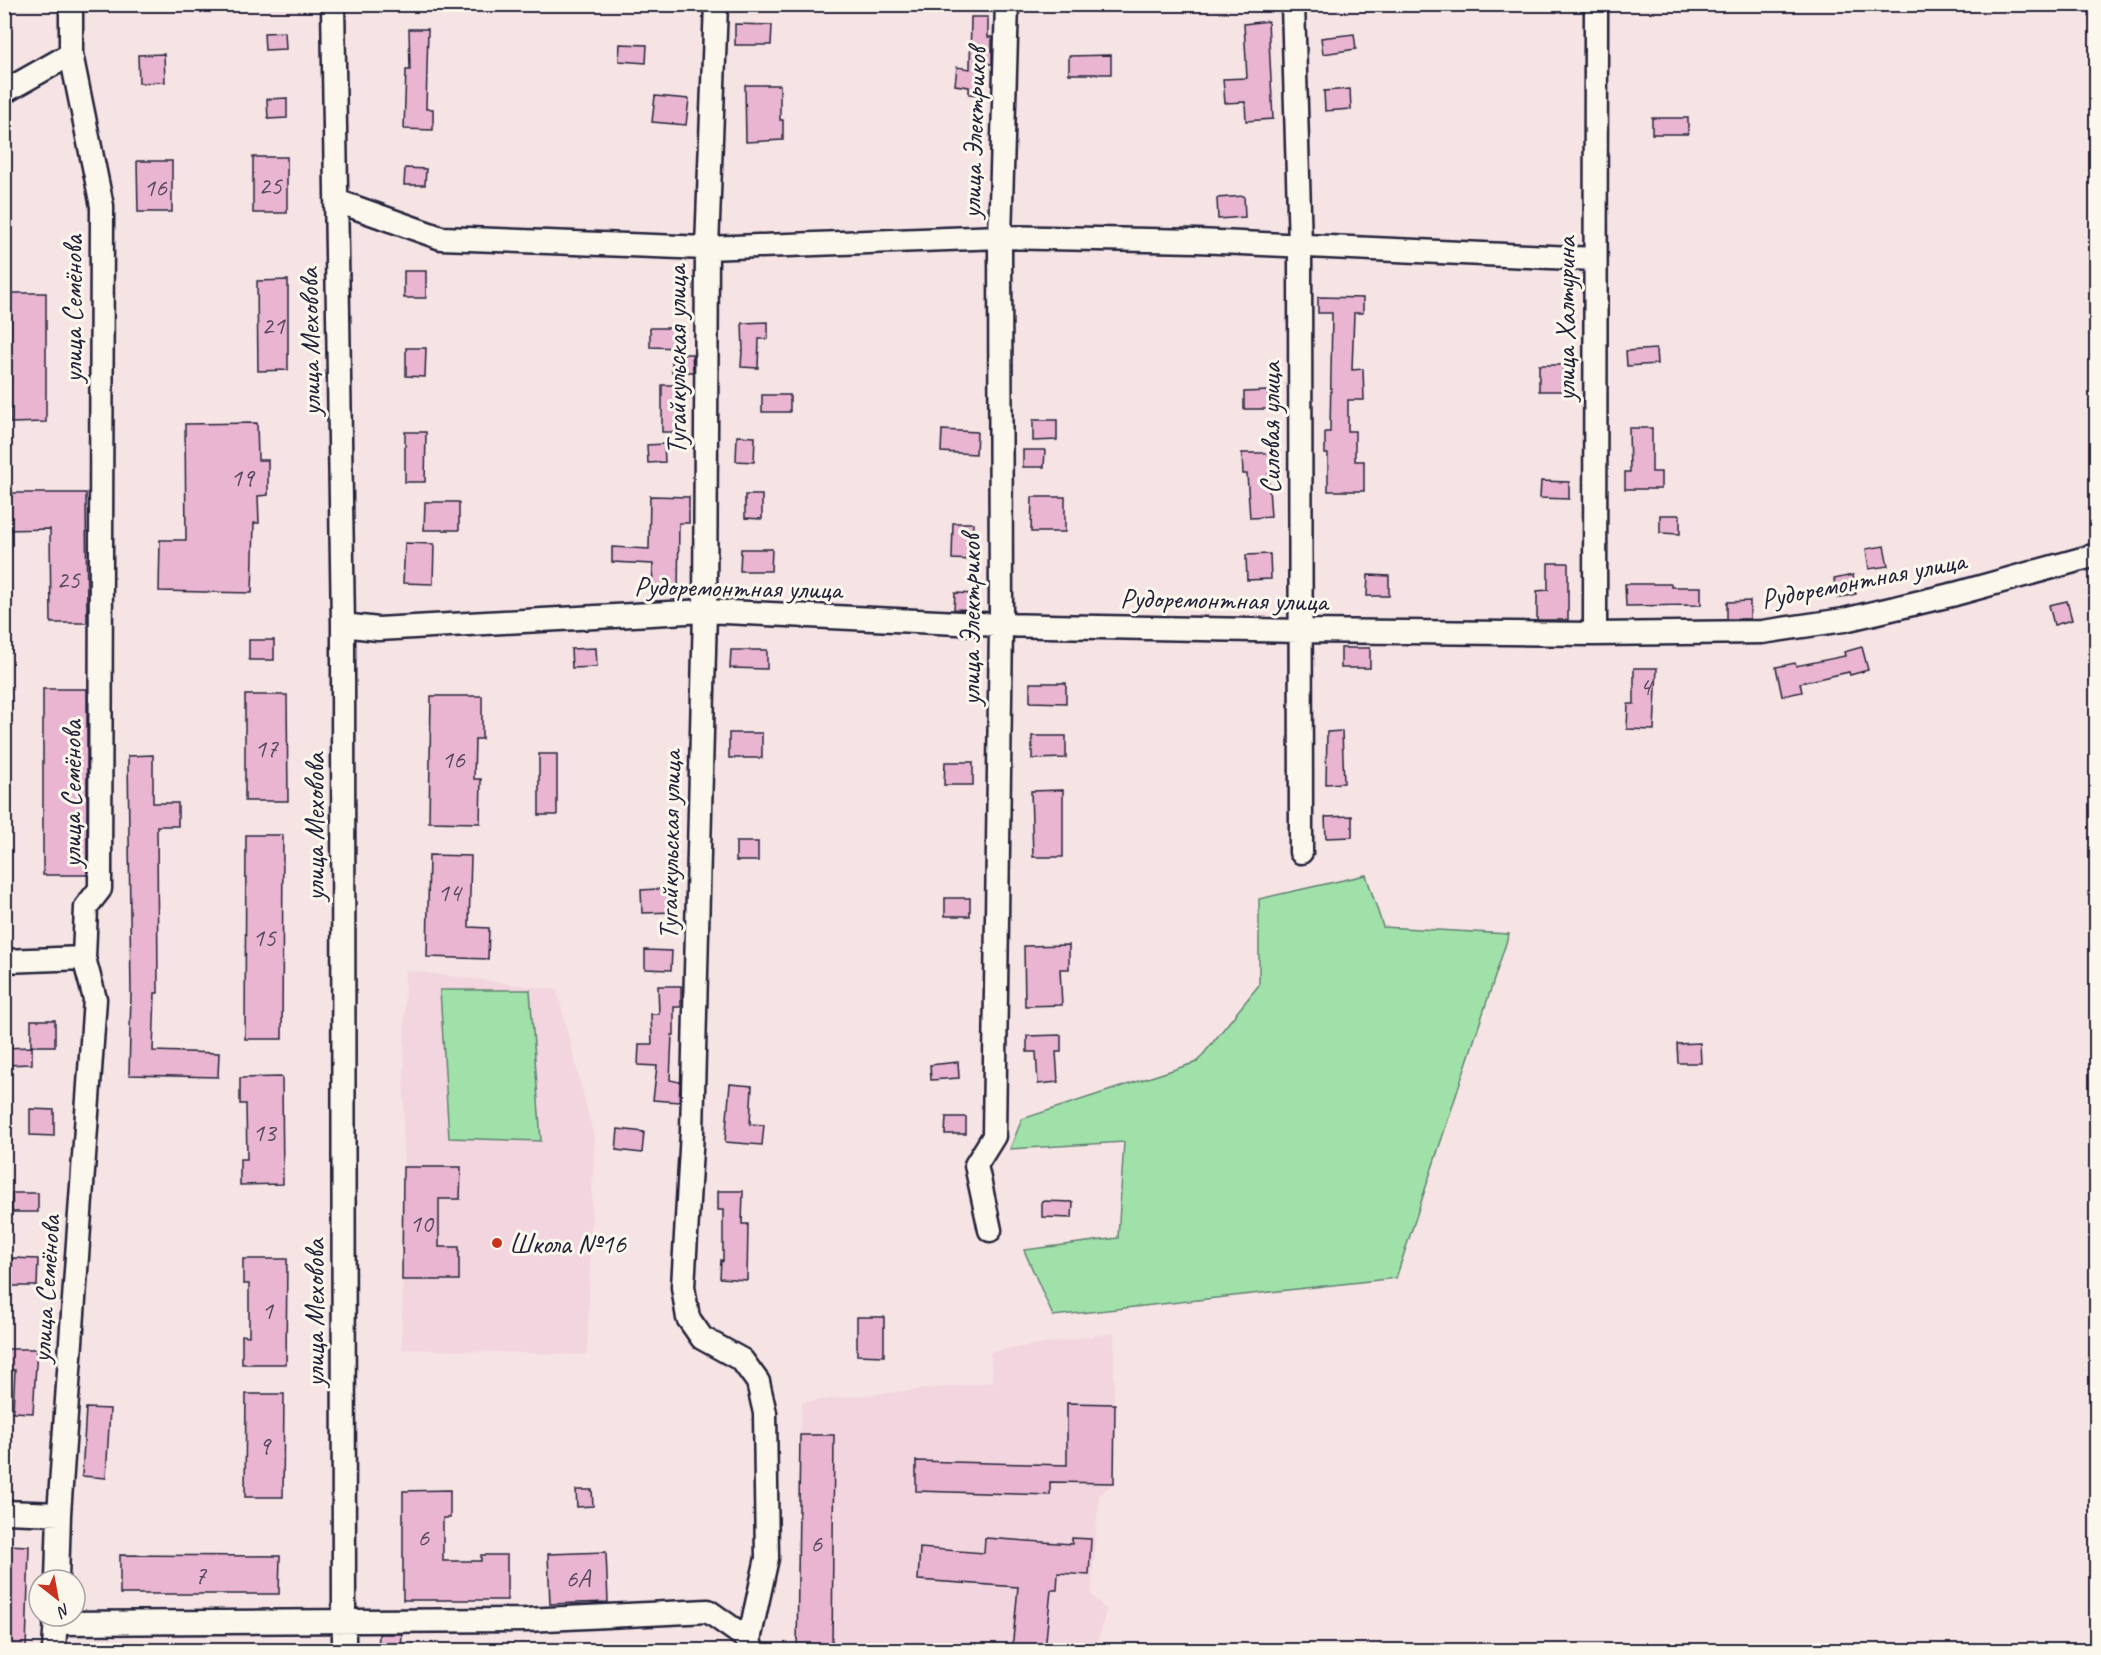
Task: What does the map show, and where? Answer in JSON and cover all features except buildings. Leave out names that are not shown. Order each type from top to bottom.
[{"type":"street","name":"улица Семёнова","points":[[57,1568],[59,1514],[95,999],[84,958],[86,907],[100,889],[102,206],[71,54],[71,4]]},
{"type":"street","name":"улица Меховова","points":[[333,4],[343,625],[344,1650]]},
{"type":"street","name":"Тугайкульская улица","points":[[716,4],[707,248],[705,611],[692,1132],[683,1287],[688,1318],[702,1338],[742,1360],[758,1382],[765,1413],[767,1558],[751,1645]]},
{"type":"street","name":"улица Электриков","points":[[990,1230],[976,1165],[994,1136],[1001,625],[1000,237],[1007,4]]},
{"type":"street","name":"Силовая улица","points":[[1293,4],[1300,246],[1300,852]]},
{"type":"street","name":"улица Халтурина","points":[[1595,634],[1596,4]]},
{"type":"street","points":[[4,92],[71,54]]},
{"type":"street","points":[[337,201],[441,238],[707,248],[1000,237],[1197,241],[1595,260]]},
{"type":"street","name":"Рудоремонтная улица","points":[[343,625],[378,629],[705,611],[1001,625],[1300,631],[1595,634],[1762,632],[1844,620],[1955,594],[2097,555]]},
{"type":"street","points":[[4,962],[84,958]]},
{"type":"street","points":[[4,1512],[59,1514]]},
{"type":"street","points":[[87,1620],[526,1620],[708,1611],[751,1645]]},
{"type":"street","points":[[54,1650],[55,1628]]},
{"type":"shaded area","name":"Школа №16","points":[[405,970],[557,990],[594,1138],[587,1355],[402,1349]]},
{"type":"shaded area","points":[[1114,1333],[1114,1483],[1099,1495],[1091,1594],[1106,1610],[1096,1650],[797,1650],[802,1402],[993,1382],[990,1352]]},
{"type":"shaded area","points":[[69,1643],[319,1648],[319,1650],[69,1650]]},
{"type":"green space","points":[[1366,875],[1383,927],[1509,934],[1396,1278],[1053,1316],[1024,1250],[1118,1238],[1124,1142],[1010,1149],[1022,1119],[1197,1062],[1259,985],[1259,899]]},
{"type":"green space","points":[[440,990],[530,990],[541,1141],[449,1138]]},
{"type":"place","name":"Школа №16","points":[[497,1243]]}]
